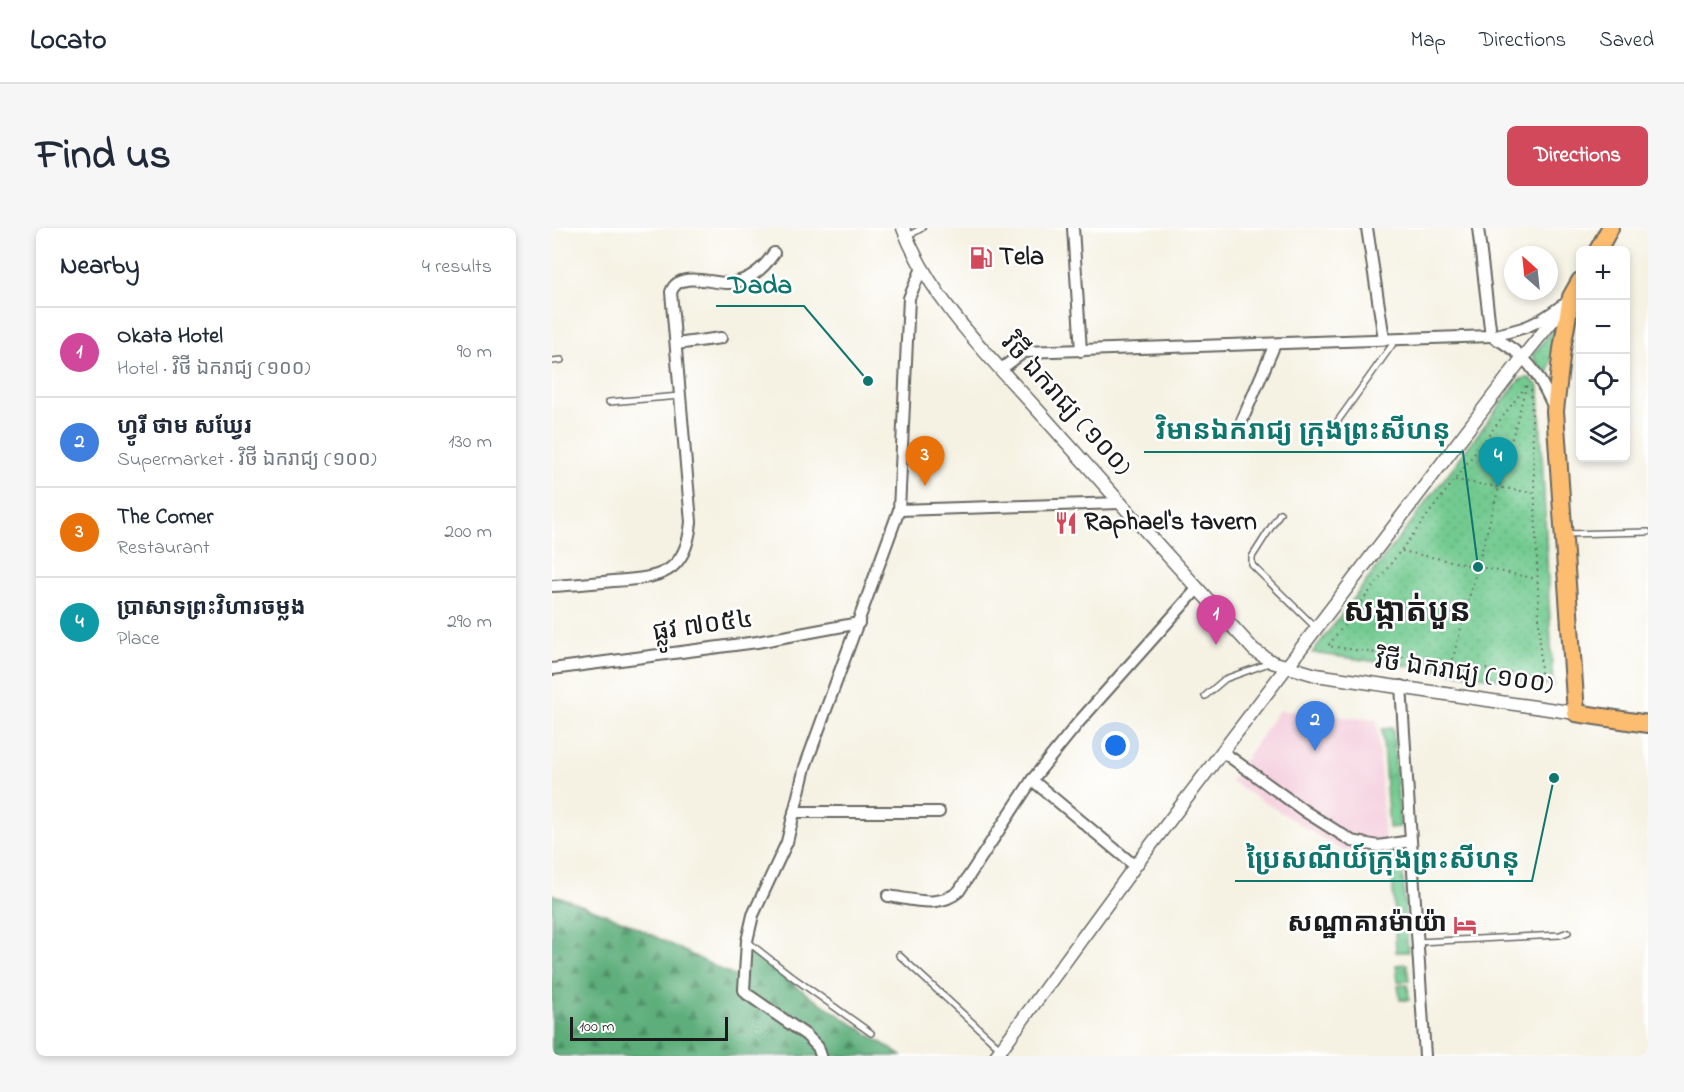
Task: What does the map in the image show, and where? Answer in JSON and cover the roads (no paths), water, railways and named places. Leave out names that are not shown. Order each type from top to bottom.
[{"type":"main road","points":[[1600,246],[1610,228]]},
{"type":"main road","points":[[1576,289],[1571,297],[1562,349],[1555,411],[1576,713],[1648,724]]},
{"type":"street","points":[[1073,228],[1081,351]]},
{"type":"street","points":[[1367,228],[1390,339]]},
{"type":"street","points":[[1478,228],[1491,336]]},
{"type":"street","name":"វិថី ឯករាជ្យ (១០០)","points":[[905,232],[921,268],[957,317],[1254,650],[1272,662],[1316,675],[1576,713]]},
{"type":"street","points":[[552,586],[649,578],[669,570],[683,554],[689,541],[691,522],[671,292],[673,286],[679,281],[704,279],[731,283],[752,276],[774,253]]},
{"type":"street","points":[[821,1056],[819,1047],[806,1035],[744,990],[747,941],[753,915],[787,842],[805,767],[899,510],[909,298],[921,268]]},
{"type":"street","points":[[1001,369],[1024,352],[1491,336],[1520,330],[1541,321],[1571,297]]},
{"type":"street","points":[[999,1053],[1287,666],[1571,297]]},
{"type":"street","points":[[1491,336],[1511,345],[1523,357],[1540,377],[1555,411]]},
{"type":"street","points":[[676,344],[721,338]]},
{"type":"street","points":[[1238,430],[1275,344]]},
{"type":"street","points":[[899,510],[1120,502]]},
{"type":"street","points":[[888,896],[939,902],[950,899],[975,868],[1032,780],[1078,723],[1198,588]]},
{"type":"street","name":"ផ្លូវ ៧០៥៤","points":[[552,669],[757,642],[859,622]]},
{"type":"street","points":[[1401,686],[1425,1056]]},
{"type":"street","points":[[1223,752],[1306,812],[1352,841],[1378,846],[1411,841]]},
{"type":"street","points":[[1032,780],[1136,866]]},
{"type":"street","points":[[794,812],[939,812]]},
{"type":"lane","points":[[905,232],[922,228]]},
{"type":"lane","points":[[1328,436],[1390,339]]},
{"type":"lane","points":[[552,361],[561,360]]},
{"type":"lane","points":[[609,402],[680,396]]},
{"type":"lane","points":[[1281,513],[1252,557],[1252,565],[1316,629]]},
{"type":"lane","points":[[1564,534],[1648,532]]},
{"type":"lane","points":[[1205,696],[1225,679],[1272,662]]},
{"type":"lane","points":[[1418,942],[1560,935],[1568,932]]},
{"type":"lane","points":[[747,941],[871,1033]]},
{"type":"lane","points":[[899,955],[999,1053]]},
{"type":"place","name":"Tela","points":[[981,258]]},
{"type":"place","name":"Dada","points":[[868,381]]},
{"type":"place","name":"The Corner","points":[[925,486]]},
{"type":"place","name":"ប្រាសាទព្រះវិហារចម្លង","points":[[1498,487]]},
{"type":"place","name":"Raphael's tavern","points":[[1066,523]]},
{"type":"place","name":"វិមានឯករាជ្យ ក្រុងព្រះសីហនុ","points":[[1478,567]]},
{"type":"place","name":"Okata Hotel","points":[[1216,645]]},
{"type":"place","name":"ហ្វូរី ថាម សឃ្វែរ","points":[[1315,751]]},
{"type":"place","name":"ប្រៃសណីយ៍ក្រុងព្រះសីហនុ","points":[[1554,778]]},
{"type":"place","name":"សណ្ឋាគារម៉ាយ៉ា","points":[[1465,925]]},
{"type":"district","name":"សង្កាត់បួន","points":[[1407,613]]}]
